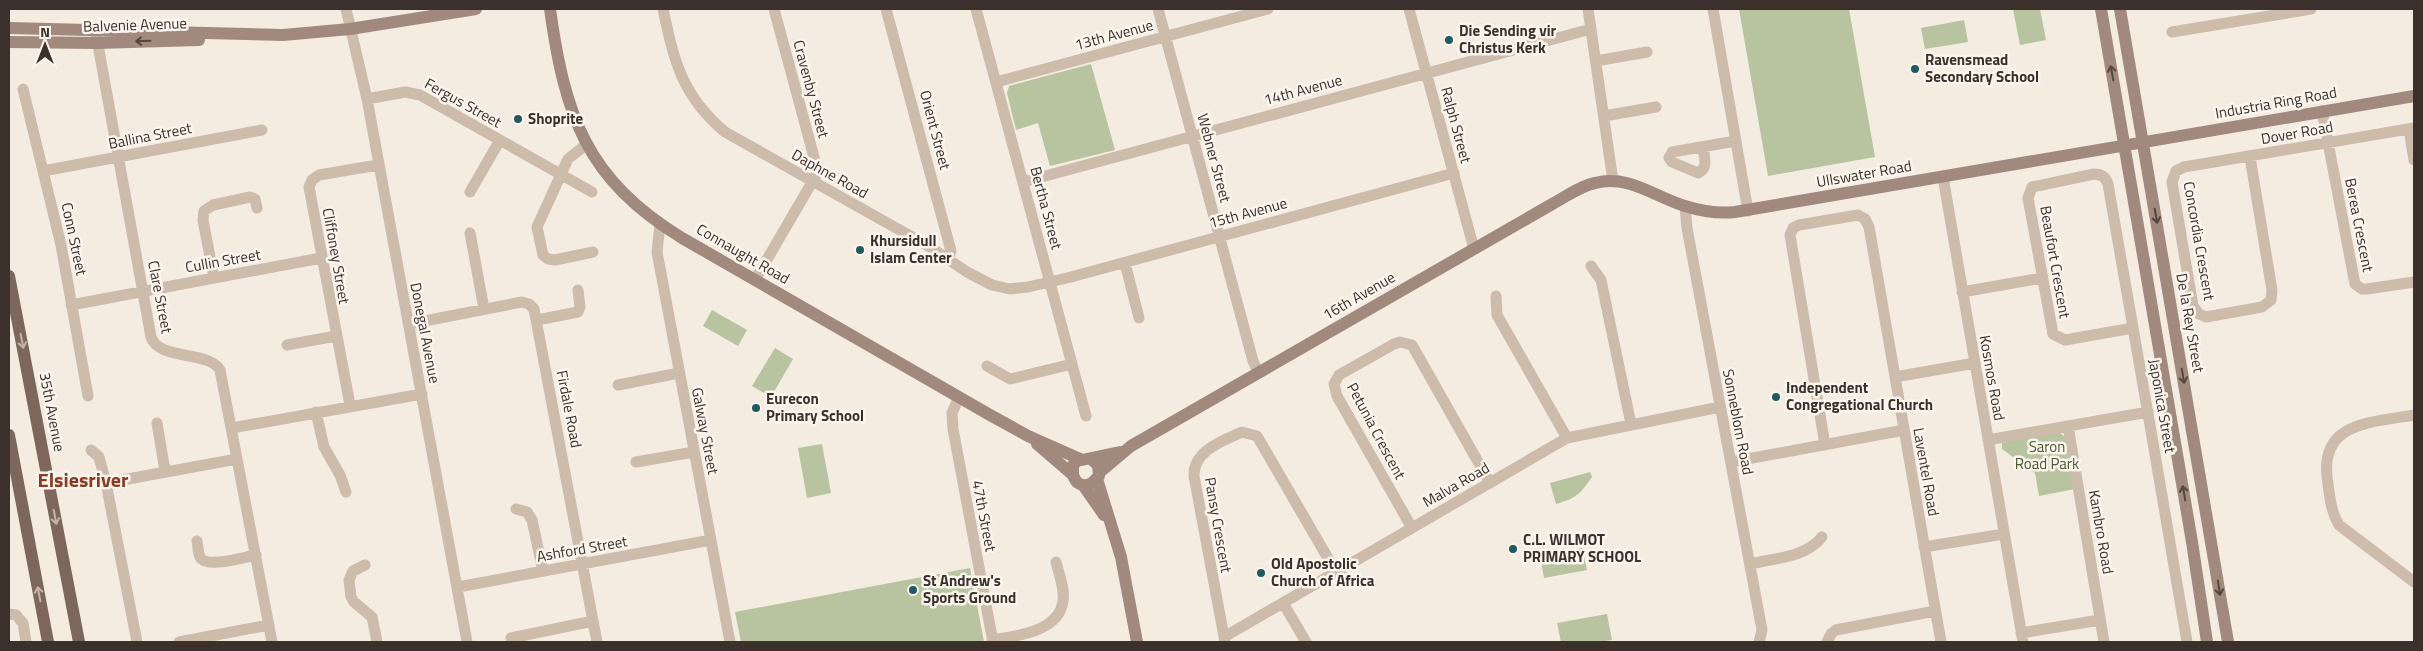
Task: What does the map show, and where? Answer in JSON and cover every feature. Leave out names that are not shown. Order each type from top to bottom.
[{"type":"main road","name":"35th Avenue","points":[[9,276],[79,642]]},
{"type":"main road","points":[[9,435],[48,642]]},
{"type":"street","name":"Donegal Avenue","points":[[346,9],[367,99],[467,642]]},
{"type":"street","name":"Balvenie Avenue","points":[[9,28],[244,32],[261,35],[313,34],[476,9]]},
{"type":"street","name":"Connaught Road","points":[[550,9],[554,44],[567,99],[587,144],[620,189],[660,224],[1028,436],[1085,459]]},
{"type":"street","name":"Daphne Road","points":[[663,9],[676,65],[687,90],[704,112],[736,140],[813,181],[948,259],[966,272],[992,285],[1010,289],[1050,282]]},
{"type":"street","name":"Cravenby Street","points":[[755,280],[818,172],[774,9]]},
{"type":"street","name":"Orient Street","points":[[886,9],[949,242],[951,251],[948,259]]},
{"type":"street","name":"Bertha Street","points":[[976,9],[1086,416]]},
{"type":"street","name":"Webner Street","points":[[1158,9],[1253,361],[1258,372]]},
{"type":"street","name":"13th Avenue","points":[[996,82],[1268,9]]},
{"type":"street","name":"Ralph Street","points":[[1409,9],[1474,249]]},
{"type":"street","points":[[1588,9],[1613,181]]},
{"type":"street","points":[[1713,9],[1748,210]]},
{"type":"street","points":[[2101,9],[2192,542],[2207,642]]},
{"type":"street","name":"De la Rey Street","points":[[2120,9],[2228,642]]},
{"type":"street","points":[[2172,32],[2311,9]]},
{"type":"street","name":"14th Avenue","points":[[1023,182],[1591,29]]},
{"type":"street","name":"Clare Street","points":[[96,30],[151,338],[156,345],[211,362],[218,366],[222,374],[272,642]]},
{"type":"street","name":"Balvenie Avenue","points":[[9,42],[97,43],[244,39],[261,35]]},
{"type":"street","points":[[1596,61],[1647,52]]},
{"type":"street","name":"Conn Street","points":[[23,89],[61,245],[88,396]]},
{"type":"street","name":"Fergus Street","points":[[367,99],[405,92],[414,93],[592,192]]},
{"type":"street","name":"Industria Ring Road","points":[[2124,146],[2414,96]]},
{"type":"street","points":[[1604,116],[1656,108]]},
{"type":"street","name":"Berea Crescent","points":[[2322,111],[2355,284],[2367,289],[2414,282]]},
{"type":"street","points":[[2412,129],[2414,160]]},
{"type":"street","name":"Dover Road","points":[[2184,167],[2412,129]]},
{"type":"street","name":"Ballina Street","points":[[43,171],[262,130]]},
{"type":"street","points":[[470,192],[500,140]]},
{"type":"street","points":[[1703,147],[1736,142]]},
{"type":"street","points":[[587,144],[568,159],[538,223],[543,254],[551,260],[593,252]]},
{"type":"street","name":"Ullswater Road","points":[[1613,181],[1634,185],[1685,206],[1716,212],[1748,210],[2124,146]]},
{"type":"street","name":"Concordia Crescent","points":[[2184,167],[2176,171],[2172,182],[2193,306],[2198,314],[2206,317],[2262,307],[2271,300],[2272,290],[2250,157]]},
{"type":"street","name":"Cliffoney Street","points":[[350,405],[309,192],[312,180],[324,173],[378,165]]},
{"type":"street","name":"15th Avenue","points":[[1050,282],[1454,173]]},
{"type":"street","name":"Beaufort Crescent","points":[[2104,176],[2094,174],[2048,182],[2035,185],[2030,189],[2028,198],[2051,331],[2056,337],[2065,340],[2133,328]]},
{"type":"street","name":"Japonica Street","points":[[2104,176],[2108,184],[2187,642]]},
{"type":"street","name":"Kosmos Road","points":[[1943,177],[2022,638]]},
{"type":"street","name":"16th Avenue","points":[[1099,476],[1125,450],[1258,372],[1582,187],[1597,182],[1613,181]]},
{"type":"street","points":[[214,278],[203,220],[204,211],[213,205],[250,197],[255,199],[258,208]]},
{"type":"street","name":"Sonneblom Road","points":[[1685,206],[1686,228],[1762,630],[1759,642]]},
{"type":"street","name":"Laventel Road","points":[[1825,444],[1790,239],[1792,231],[1799,225],[1854,215],[1865,219],[1869,227],[1941,642]]},
{"type":"street","name":"Galway Street","points":[[660,224],[656,252],[730,642]]},
{"type":"street","points":[[470,233],[484,309]]},
{"type":"street","name":"Cullin Street","points":[[71,305],[321,258]]},
{"type":"street","points":[[1125,263],[1139,318]]},
{"type":"street","points":[[1591,266],[1601,280],[1631,424]]},
{"type":"street","points":[[1962,292],[2042,278]]},
{"type":"street","points":[[409,324],[484,309],[526,303],[534,309],[537,320],[578,312],[580,307],[578,290]]},
{"type":"street","points":[[1496,296],[1497,314],[1567,438]]},
{"type":"street","name":"Firdale Road","points":[[537,320],[597,642]]},
{"type":"street","points":[[287,345],[336,336]]},
{"type":"street","name":"Petunia Crescent","points":[[1412,528],[1337,396],[1334,384],[1340,375],[1394,344],[1400,342],[1412,345],[1490,483]]},
{"type":"street","points":[[987,366],[1010,379],[1072,364]]},
{"type":"street","points":[[1895,377],[1975,364]]},
{"type":"street","points":[[618,385],[679,373]]},
{"type":"street","points":[[232,428],[350,405],[422,394]]},
{"type":"street","name":"47th Street","points":[[959,397],[952,414],[953,429],[992,641]]},
{"type":"street","name":"Malva Road","points":[[1224,640],[1283,603],[1567,438],[1720,407]]},
{"type":"street","points":[[316,412],[324,447],[340,475],[346,492]]},
{"type":"street","points":[[1988,440],[2148,412]]},
{"type":"street","points":[[2414,415],[2359,424],[2347,429],[2333,442],[2327,458],[2326,468],[2332,511],[2339,525],[2414,582]]},
{"type":"street","points":[[157,423],[165,471]]},
{"type":"street","name":"Kambro Road","points":[[2068,426],[2104,642]]},
{"type":"street","points":[[1731,462],[1904,430]]},
{"type":"street","name":"Pansy Crescent","points":[[1224,640],[1194,476],[1195,462],[1200,455],[1242,432],[1253,434],[1261,440],[1336,572]]},
{"type":"street","name":"Connaught Road","points":[[1028,436],[1072,475]]},
{"type":"street","points":[[91,450],[99,457],[106,483],[137,642]]},
{"type":"street","name":"16th Avenue","points":[[1085,459],[1125,450]]},
{"type":"street","points":[[636,462],[694,452]]},
{"type":"street","points":[[106,483],[237,459]]},
{"type":"street","points":[[1111,526],[1082,485],[1072,475],[1073,465],[1085,459],[1098,465],[1111,526],[1121,557],[1137,642]]},
{"type":"street","points":[[1082,485],[1091,484],[1099,476]]},
{"type":"street","points":[[516,509],[527,512],[532,520],[543,572]]},
{"type":"street","points":[[1924,547],[2004,534]]},
{"type":"street","points":[[1750,564],[1805,552],[1816,545],[1822,537]]},
{"type":"street","name":"Ashford Street","points":[[458,587],[711,540]]},
{"type":"street","points":[[197,541],[200,557],[209,563],[256,555]]},
{"type":"street","points":[[992,641],[1036,632],[1057,614],[1062,605],[1063,595],[1056,562]]},
{"type":"street","points":[[365,565],[353,571],[348,583],[352,600],[372,617],[377,642]]},
{"type":"street","points":[[1283,603],[1306,642]]},
{"type":"street","points":[[1827,642],[1830,634],[1836,630],[1935,611]]},
{"type":"street","points":[[14,615],[23,623],[26,642]]},
{"type":"street","points":[[2022,638],[2100,620]]},
{"type":"street","points":[[511,638],[593,622]]},
{"type":"street","points":[[179,642],[269,625]]},
{"type":"green space","points":[[1739,9],[1849,9],[1875,157],[1768,176]]},
{"type":"green space","points":[[2013,9],[2040,9],[2046,40],[2020,45]]},
{"type":"green space","points":[[1964,20],[1968,42],[1925,49],[1921,28]]},
{"type":"green space","points":[[1091,64],[1115,150],[1050,166],[1038,123],[1016,130],[1007,93],[1009,86]]},
{"type":"green space","points":[[712,310],[747,330],[738,346],[703,326]]},
{"type":"green space","points":[[775,348],[793,359],[771,397],[752,386]]},
{"type":"green space","name":"Saron Road Park","points":[[2059,432],[2065,437],[2075,489],[2039,496],[2035,473],[2002,449],[2002,443]]},
{"type":"green space","points":[[822,444],[831,493],[807,498],[798,448]]},
{"type":"green space","points":[[1590,472],[1592,477],[1581,491],[1569,500],[1556,504],[1550,483]]},
{"type":"green space","points":[[1582,548],[1587,570],[1544,578],[1540,556]]},
{"type":"green space","name":"St Andrew's Sports Ground","points":[[970,568],[984,642],[741,642],[735,612]]},
{"type":"green space","points":[[1607,614],[1612,640],[1561,642],[1557,623]]},
{"type":"place","name":"Die Sending vir Christus Kerk","points":[[1449,40]]},
{"type":"place","name":"Ravensmead Secondary School","points":[[1915,69]]},
{"type":"place","name":"Shoprite","points":[[518,119]]},
{"type":"place","name":"Khursidull Islam Center","points":[[860,250]]},
{"type":"place","name":"Independent Congregational Church","points":[[1776,397]]},
{"type":"place","name":"Eurecon Primary School","points":[[756,408]]},
{"type":"place","name":"C.L. WILMOT PRIMARY SCHOOL","points":[[1513,549]]},
{"type":"place","name":"Old Apostolic Church of Africa","points":[[1261,573]]},
{"type":"place","name":"St Andrew's Sports Ground","points":[[913,590]]},
{"type":"district","name":"Elsiesriver","points":[[83,480]]}]
